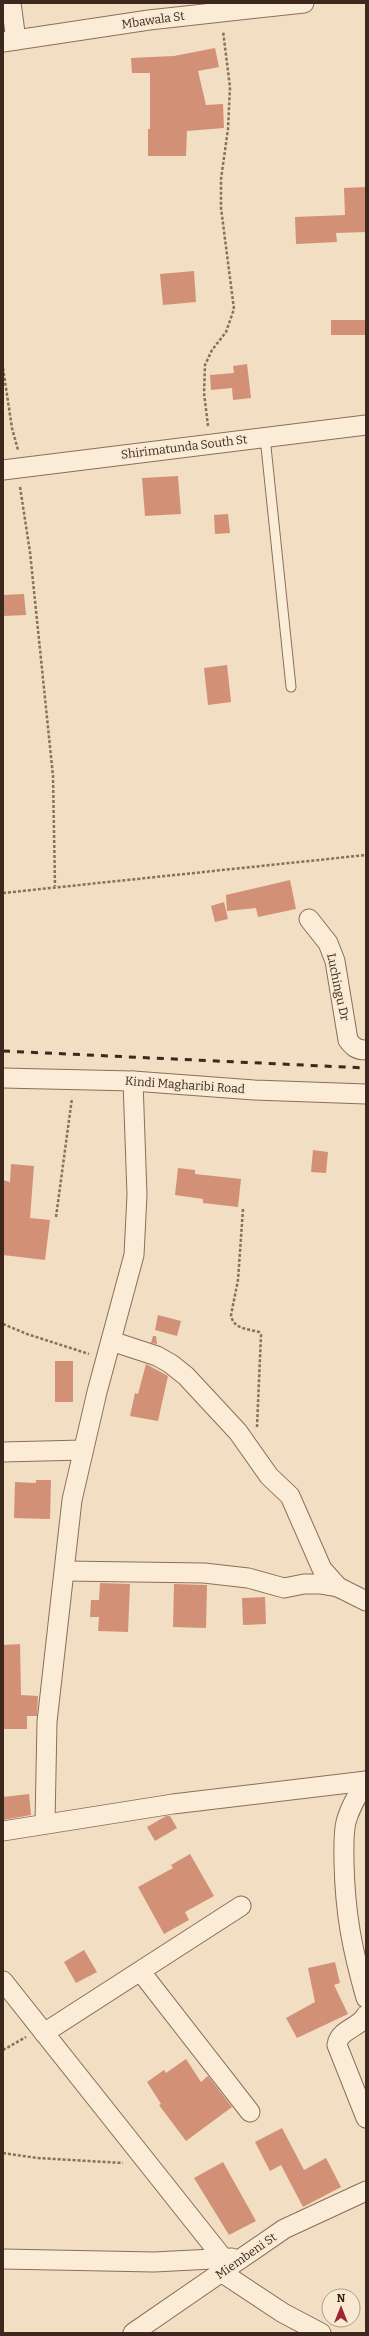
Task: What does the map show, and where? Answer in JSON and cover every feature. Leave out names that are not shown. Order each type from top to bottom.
[{"type":"street","points":[[9,41],[11,3]]},
{"type":"street","name":"Mbawala St","points":[[9,41],[149,20],[304,3]]},
{"type":"street","name":"Shirimatunda South St","points":[[15,469],[366,425]]},
{"type":"street","name":"Luchingu Dr","points":[[309,919],[328,944],[335,961],[348,1040],[357,1049],[366,1050]]},
{"type":"street","name":"Kindi Magharibi Road","points":[[3,1078],[133,1081],[254,1090],[366,1094]]},
{"type":"street","points":[[45,1823],[47,1722],[66,1571],[72,1500],[83,1450],[134,1255],[137,1195],[133,1081]]},
{"type":"street","points":[[111,1341],[157,1356],[186,1376],[238,1432],[269,1476],[290,1496],[319,1564],[338,1588]]},
{"type":"street","points":[[3,1452],[83,1450]]},
{"type":"street","points":[[66,1571],[204,1573],[248,1578],[284,1588],[304,1584],[320,1584],[338,1588],[366,1601]]},
{"type":"street","points":[[3,1831],[45,1823],[173,1804],[366,1781]]},
{"type":"street","points":[[366,1781],[346,1823],[344,1856],[345,1892],[351,1945],[366,1998]]},
{"type":"street","points":[[42,2031],[141,1972],[241,1906]]},
{"type":"street","points":[[141,1972],[250,2112]]},
{"type":"street","points":[[3,1981],[148,2163],[222,2265],[283,2313],[321,2333]]},
{"type":"street","points":[[366,2015],[355,2026],[341,2035],[336,2045],[366,2118]]},
{"type":"street","name":"Miembeni St","points":[[133,2333],[222,2265],[241,2257],[284,2229],[366,2191]]},
{"type":"street","points":[[3,2259],[222,2265]]},
{"type":"lane","points":[[265,437],[291,687]]},
{"type":"path","points":[[210,444],[204,393],[205,366],[212,350],[226,332],[234,308],[221,208],[221,179],[228,129],[230,87],[221,11]]},
{"type":"path","points":[[3,368],[12,428],[15,469],[30,552],[53,776],[55,886]]},
{"type":"path","points":[[3,892],[324,861],[366,855]]},
{"type":"path","points":[[56,1217],[74,1080]]},
{"type":"path","points":[[243,1209],[238,1280],[231,1315],[232,1321],[237,1326],[259,1332],[263,1341],[255,1457]]},
{"type":"path","points":[[3,1324],[27,1334],[106,1360]]},
{"type":"path","points":[[3,2050],[42,2031]]},
{"type":"path","points":[[3,2153],[88,2162],[148,2163]]},
{"type":"building","points":[[215,48],[219,67],[198,71],[206,105],[223,104],[224,128],[187,131],[186,156],[148,156],[148,129],[150,129],[150,73],[132,73],[131,58],[174,56]]},
{"type":"building","points":[[366,187],[366,232],[336,233],[337,242],[296,244],[295,217],[345,215],[344,188]]},
{"type":"building","points":[[194,271],[196,302],[163,305],[160,274]]},
{"type":"building","points":[[331,320],[366,320],[366,335],[331,335]]},
{"type":"building","points":[[247,364],[251,398],[233,400],[232,388],[211,390],[210,375],[234,373],[233,366]]},
{"type":"building","points":[[178,476],[181,514],[145,516],[142,478]]},
{"type":"building","points":[[228,514],[230,533],[215,534],[214,515]]},
{"type":"building","points":[[24,594],[26,615],[3,616],[3,595]]},
{"type":"building","points":[[227,665],[231,702],[208,705],[204,668]]},
{"type":"building","points":[[290,880],[296,909],[258,917],[256,908],[227,911],[226,895]]},
{"type":"building","points":[[224,902],[228,919],[215,922],[211,906]]},
{"type":"building","points":[[313,1150],[328,1152],[326,1173],[311,1172]]},
{"type":"building","points":[[11,1164],[34,1166],[30,1218],[50,1220],[45,1260],[3,1255],[3,1180],[10,1182]]},
{"type":"building","points":[[178,1168],[195,1170],[195,1174],[241,1179],[238,1207],[203,1203],[203,1199],[175,1195]]},
{"type":"building","points":[[158,1315],[181,1321],[177,1336],[155,1330]]},
{"type":"building","points":[[153,1336],[156,1336],[157,1344],[151,1343]]},
{"type":"building","points":[[55,1361],[73,1361],[73,1402],[55,1402]]},
{"type":"building","points":[[146,1364],[168,1376],[158,1421],[130,1416],[135,1393],[138,1394]]},
{"type":"building","points":[[36,1480],[51,1480],[50,1519],[14,1518],[15,1482],[36,1483]]},
{"type":"building","points":[[100,1583],[130,1584],[128,1632],[98,1631],[99,1617],[90,1617],[91,1600],[99,1600]]},
{"type":"building","points":[[174,1584],[207,1585],[206,1628],[173,1627]]},
{"type":"building","points":[[265,1597],[266,1624],[243,1625],[242,1598]]},
{"type":"building","points":[[20,1644],[21,1695],[38,1696],[37,1716],[27,1716],[27,1729],[3,1729],[3,1645]]},
{"type":"building","points":[[29,1794],[31,1815],[3,1820],[3,1797]]},
{"type":"building","points":[[166,1816],[170,1816],[177,1828],[155,1841],[147,1827]]},
{"type":"building","points":[[190,1854],[214,1896],[185,1912],[189,1920],[164,1934],[138,1887],[173,1868],[171,1865]]},
{"type":"building","points":[[84,1950],[97,1972],[76,1983],[64,1962]]},
{"type":"building","points":[[335,1962],[340,1983],[334,1985],[348,2014],[297,2038],[286,2018],[315,2002],[308,1968]]},
{"type":"building","points":[[186,2059],[201,2082],[208,2076],[232,2107],[186,2141],[159,2105],[161,2104],[147,2082],[164,2070],[166,2073]]},
{"type":"building","points":[[282,2128],[304,2170],[326,2158],[341,2187],[303,2207],[281,2165],[270,2171],[255,2142]]},
{"type":"building","points":[[223,2162],[256,2221],[229,2235],[194,2178]]},
{"type":"railway","points":[[3,1051],[366,1068]]}]
